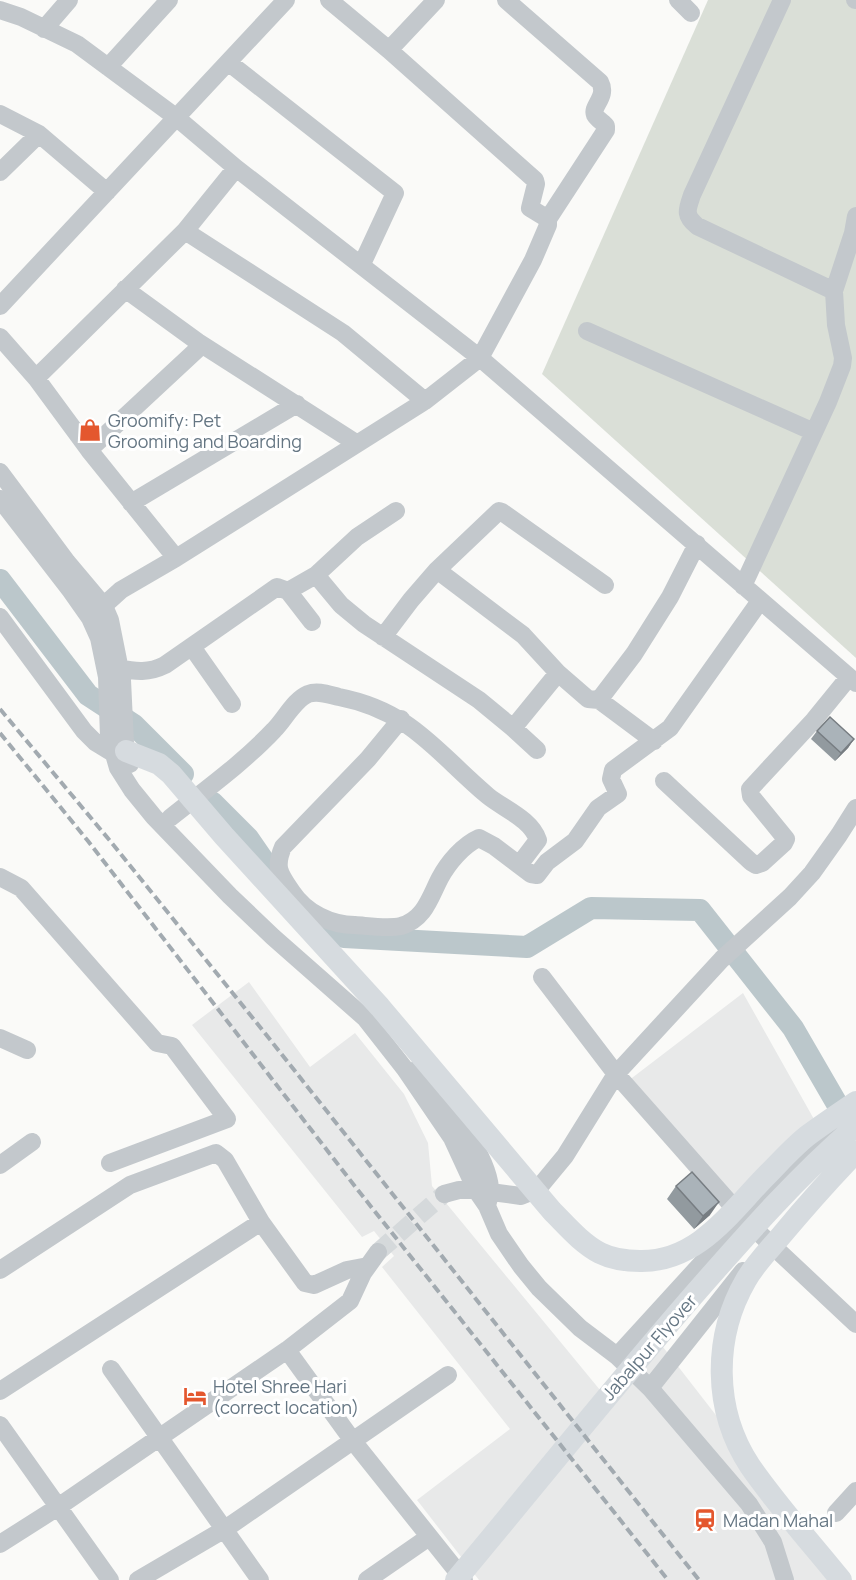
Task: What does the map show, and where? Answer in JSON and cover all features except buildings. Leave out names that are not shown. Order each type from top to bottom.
[{"type":"main road","points":[[120,749],[159,764],[171,774],[224,836],[380,1007],[552,1211],[583,1242],[602,1254],[628,1261],[652,1261],[675,1255],[700,1243],[723,1224],[805,1137],[856,1102]]},
{"type":"main road","name":"Jabalpur Flyover","points":[[456,1580],[634,1363],[847,1126]]},
{"type":"main road","points":[[842,1580],[750,1465],[730,1425],[722,1392],[722,1359],[727,1328],[736,1300],[747,1278],[812,1198],[856,1154]]},
{"type":"street","points":[[44,29],[69,0]]},
{"type":"street","points":[[108,68],[169,0]]},
{"type":"street","points":[[0,306],[286,0]]},
{"type":"street","points":[[329,0],[389,50],[535,180],[530,208],[548,219]]},
{"type":"street","points":[[389,50],[436,0]]},
{"type":"street","points":[[90,618],[121,590],[176,558],[425,401],[480,358],[533,260],[548,225],[548,219],[606,130],[605,123],[595,115],[603,93],[600,82],[506,0]]},
{"type":"street","points":[[678,0],[691,13]]},
{"type":"street","points":[[782,0],[687,210],[689,219],[698,226],[834,291]]},
{"type":"street","points":[[0,10],[77,44],[177,118],[236,168],[480,358],[852,680],[750,789],[751,796],[786,838],[784,843],[762,863],[756,865],[752,862],[664,781]]},
{"type":"street","points":[[228,62],[395,193],[362,264]]},
{"type":"street","points":[[0,114],[39,134],[107,192]]},
{"type":"street","points":[[0,172],[39,134]]},
{"type":"street","points":[[36,378],[185,231],[236,168]]},
{"type":"street","points":[[743,586],[842,366],[843,358],[836,326],[834,291],[856,216]]},
{"type":"street","points":[[185,231],[343,333],[425,401]]},
{"type":"street","points":[[125,289],[202,345],[356,444]]},
{"type":"street","points":[[587,331],[814,432]]},
{"type":"street","points":[[0,337],[36,378],[89,450],[176,558]]},
{"type":"street","points":[[89,450],[202,345]]},
{"type":"street","points":[[131,503],[297,404]]},
{"type":"street","points":[[0,471],[67,562],[104,606],[110,620],[116,675],[120,749],[118,768],[132,790],[154,817],[273,937],[365,1018],[405,1070],[452,1138],[484,1196],[499,1234],[539,1288],[580,1328],[617,1356],[650,1388],[762,1522],[773,1542],[785,1580]]},
{"type":"street","points":[[0,499],[90,618],[116,675]]},
{"type":"street","points":[[288,591],[316,574],[357,537],[396,511]]},
{"type":"street","points":[[383,637],[411,600],[438,570],[495,513],[502,512],[605,585]]},
{"type":"street","points":[[599,700],[634,654],[670,597],[697,544]]},
{"type":"street","points":[[438,570],[523,635],[558,673],[588,699],[599,700],[654,741]]},
{"type":"street","points":[[316,574],[341,605],[364,624],[479,700],[537,750]]},
{"type":"street","points":[[116,675],[156,670],[277,587],[288,591],[312,622]]},
{"type":"street","points":[[401,719],[368,759],[283,847],[279,857],[278,871],[294,896],[327,921],[343,925],[400,926],[416,919],[428,905],[441,876],[463,848],[472,841],[483,839],[531,874],[537,875],[547,862],[567,848],[579,835],[597,808],[618,794],[611,778],[613,770],[670,728],[760,601]]},
{"type":"street","points":[[0,617],[84,731],[95,742],[120,749],[151,797],[217,869],[292,941],[373,1010],[385,1024],[468,1136],[484,1165],[484,1196]]},
{"type":"street","points":[[192,647],[232,704]]},
{"type":"street","points":[[513,728],[558,673]]},
{"type":"street","points":[[170,818],[274,731],[300,699],[309,693],[320,693],[382,709],[401,719],[422,735],[493,800],[535,831],[538,840],[519,865]]},
{"type":"street","points":[[444,1194],[459,1190],[484,1196],[521,1196],[541,1185],[565,1156],[616,1074],[722,959],[790,897],[812,873],[856,808]]},
{"type":"street","points":[[0,877],[21,888],[157,1043],[172,1046],[227,1119],[110,1163]]},
{"type":"street","points":[[542,977],[616,1074],[743,1218],[856,1324]]},
{"type":"street","points":[[0,1038],[27,1050]]},
{"type":"street","points":[[617,1356],[743,1218],[847,1126],[856,1109]]},
{"type":"street","points":[[0,1165],[32,1142]]},
{"type":"street","points":[[159,1144],[172,1168]]},
{"type":"street","points":[[0,1270],[130,1185],[210,1154],[220,1155],[231,1168],[261,1222],[304,1282],[310,1285],[319,1284],[373,1259],[350,1301],[287,1350],[0,1544]]},
{"type":"street","points":[[650,1388],[767,1242],[856,1154]]},
{"type":"street","points":[[0,1391],[261,1222]]},
{"type":"street","points":[[287,1350],[354,1441],[464,1580]]},
{"type":"street","points":[[111,1369],[260,1580]]},
{"type":"street","points":[[138,1580],[225,1529],[448,1375]]},
{"type":"street","points":[[0,1425],[6,1446],[57,1507],[110,1580]]},
{"type":"street","points":[[836,1513],[856,1491]]},
{"type":"street","points":[[367,1580],[429,1537]]},
{"type":"shaded area","points":[[708,0],[856,0],[856,658],[542,374]]},
{"type":"shaded area","points":[[249,982],[310,1067],[355,1033],[404,1094],[428,1143],[432,1186],[600,1390],[663,1347],[844,1580],[479,1580],[417,1500],[510,1429],[382,1267],[394,1256],[374,1231],[362,1237],[192,1025]]},
{"type":"shaded area","points":[[743,993],[815,1121],[735,1201],[628,1081]]},
{"type":"waterway","points":[[0,580],[88,695],[134,725],[183,774]]},
{"type":"waterway","points":[[213,803],[248,838],[297,909],[344,937],[527,947],[591,908],[700,910],[793,1028],[851,1128]]},
{"type":"tunnel","points":[[378,1252],[444,1194]]},
{"type":"railway","points":[[0,709],[260,1027],[699,1580]]},
{"type":"railway","points":[[0,733],[88,841],[357,1189],[668,1580]]},
{"type":"place","name":"Groomify: Pet Grooming and Boarding","points":[[90,430]]},
{"type":"place","name":"Hotel Shree Hari (correct location)","points":[[195,1396]]},
{"type":"place","name":"Madan Mahal","points":[[705,1520]]}]
